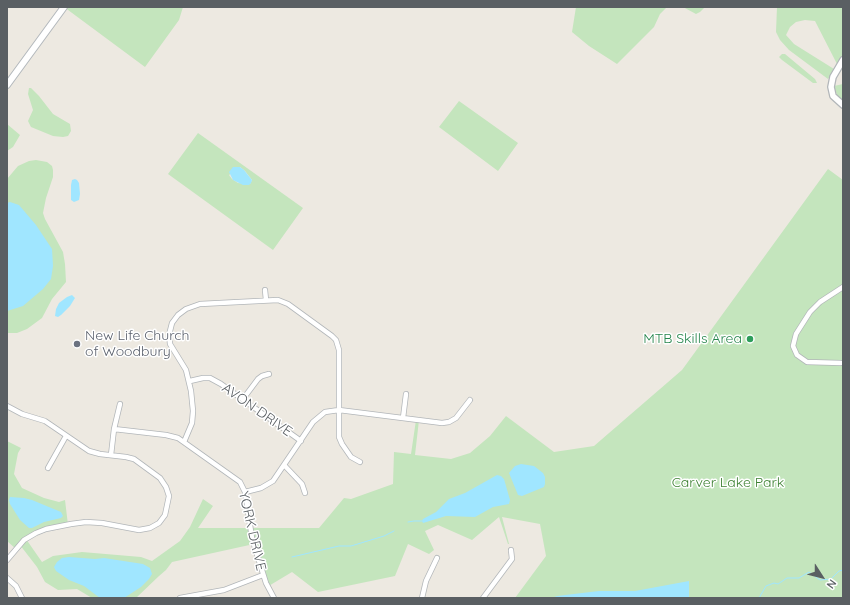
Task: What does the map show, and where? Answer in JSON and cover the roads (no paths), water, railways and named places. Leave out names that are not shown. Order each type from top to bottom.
[{"type":"main road","points":[[7,86],[64,7]]},
{"type":"street","points":[[843,60],[832,79],[831,89],[834,97],[843,105]]},
{"type":"street","points":[[841,363],[807,362],[798,355],[793,346],[796,334],[810,312],[820,302],[843,287]]},
{"type":"street","points":[[265,290],[266,300]]},
{"type":"street","points":[[184,442],[191,429],[193,418],[190,381],[186,370],[173,350],[169,339],[170,327],[178,315],[190,307],[203,303],[278,300],[288,304],[336,340],[339,350],[339,437],[351,457],[360,462]]},
{"type":"street","points":[[243,400],[258,379],[268,374]]},
{"type":"street","name":"AVON DRIVE","points":[[190,381],[210,378],[221,384],[301,441]]},
{"type":"street","points":[[403,418],[406,394]]},
{"type":"street","points":[[245,492],[267,486],[278,475],[318,417],[325,412],[339,410],[437,423],[449,422],[459,415],[470,400]]},
{"type":"street","points":[[111,455],[114,429],[120,404]]},
{"type":"street","points":[[7,406],[20,413],[45,421],[89,451],[98,454],[134,459],[159,477],[168,491],[166,514],[153,527],[143,530],[93,522],[75,523],[46,529],[24,540],[7,560]]},
{"type":"street","name":"YORK DRIVE","points":[[114,429],[172,436],[184,442],[240,482],[245,492],[252,538],[268,590],[274,598]]},
{"type":"street","points":[[48,468],[66,436]]},
{"type":"street","points":[[284,465],[302,484],[305,493]]},
{"type":"street","points":[[484,598],[512,559],[510,550]]},
{"type":"street","points":[[422,598],[426,581],[437,558]]},
{"type":"street","points":[[180,598],[224,590],[263,575]]},
{"type":"street","points":[[7,578],[16,586],[22,598]]},
{"type":"water","points":[[233,167],[240,167],[244,170],[252,180],[249,185],[243,185],[233,180],[229,172]]},
{"type":"water","points":[[75,179],[79,183],[80,194],[79,200],[74,202],[71,200],[71,185],[72,180]]},
{"type":"water","points":[[10,202],[19,205],[36,225],[52,249],[53,266],[51,279],[43,289],[23,306],[7,311],[7,203]]},
{"type":"water","points":[[72,295],[75,298],[70,306],[58,317],[55,316],[59,303]]},
{"type":"water","points":[[521,464],[534,466],[543,473],[545,477],[544,487],[522,496],[518,495],[509,473],[515,466]]},
{"type":"water","points":[[497,475],[504,479],[510,500],[509,504],[493,507],[475,517],[446,516],[423,523],[423,519],[436,512],[449,499],[465,493]]},
{"type":"water","points":[[10,497],[32,500],[61,512],[63,516],[61,518],[44,522],[29,528],[20,520],[10,504]]},
{"type":"water","points":[[69,557],[95,559],[104,558],[143,564],[150,568],[152,574],[141,587],[124,598],[100,598],[84,586],[69,580],[56,571],[54,567],[57,562],[62,558]]},
{"type":"water","points":[[689,581],[689,598],[552,598],[557,596],[599,591],[635,591]]},
{"type":"waterway","points":[[408,522],[422,521]]},
{"type":"waterway","points":[[292,557],[339,546],[351,546],[384,536],[394,531]]},
{"type":"waterway","points":[[759,598],[766,586],[774,583],[778,584],[787,578],[799,578],[809,572],[820,580],[831,579],[839,571],[843,570]]},
{"type":"place","name":"MTB Skills Area","points":[[750,339]]},
{"type":"place","name":"New Life Church of Woodbury","points":[[77,344]]},
{"type":"park label","name":"Carver Lake Park","points":[[728,483]]}]
